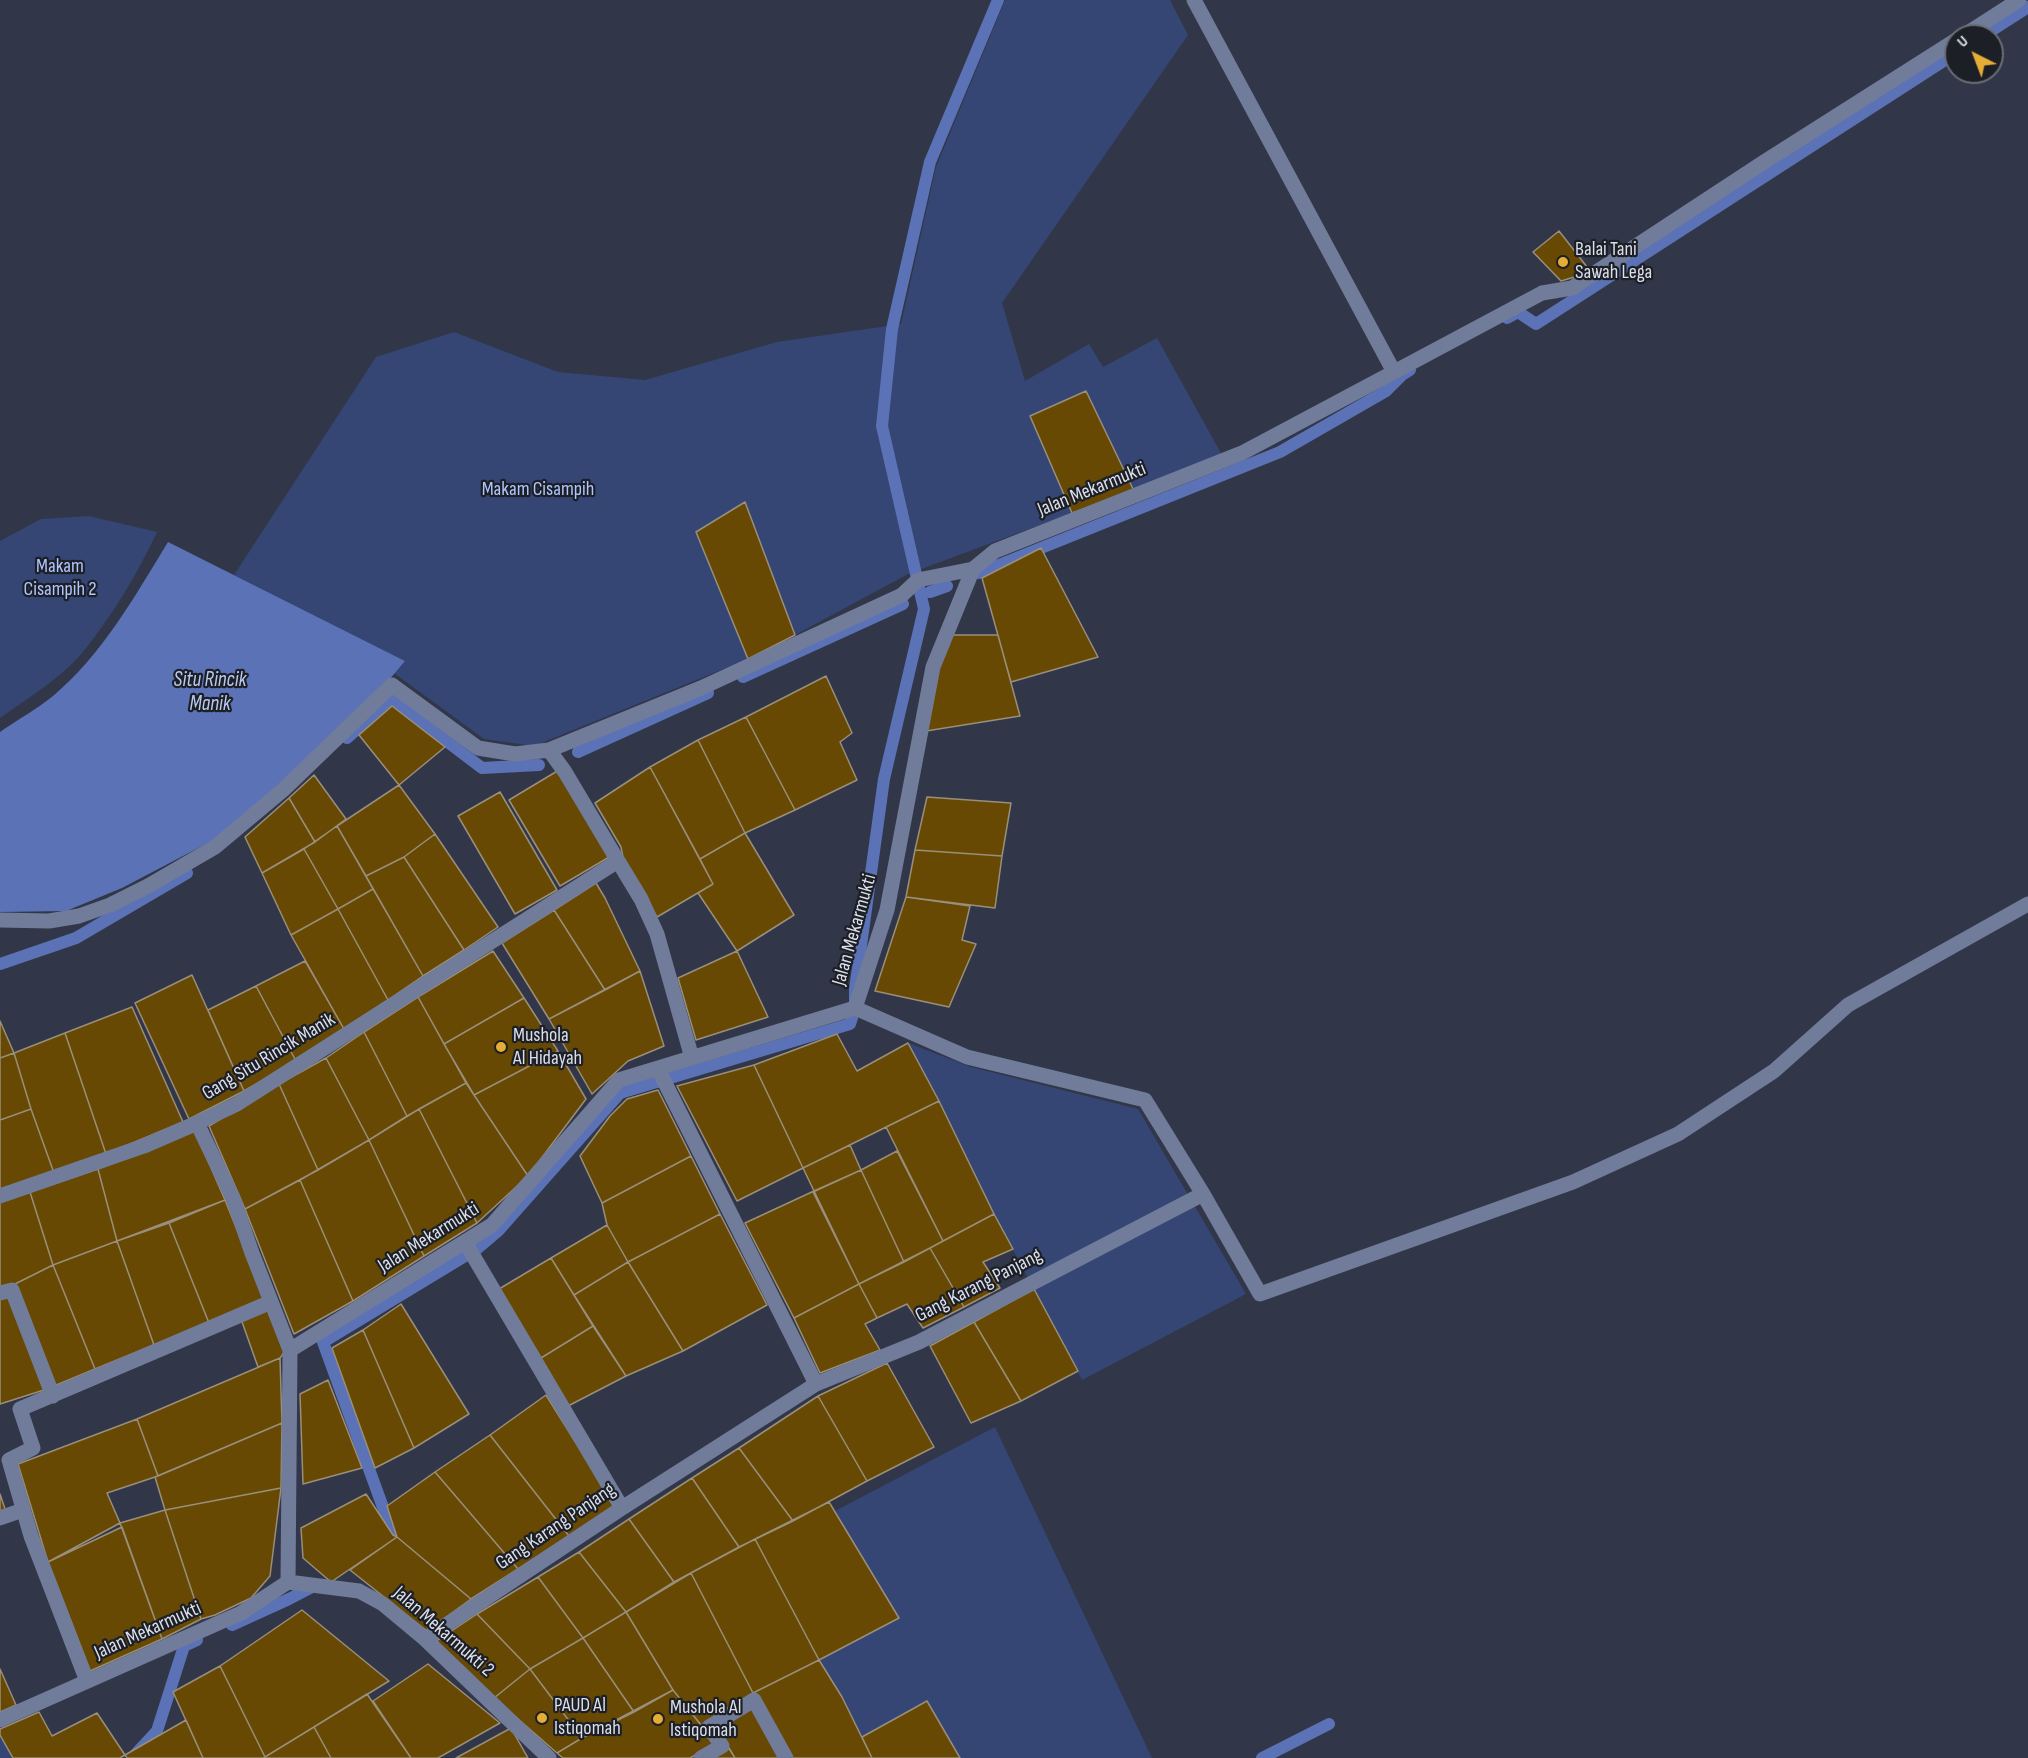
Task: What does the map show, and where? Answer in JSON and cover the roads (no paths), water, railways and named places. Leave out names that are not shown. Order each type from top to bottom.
[{"type":"street","points":[[1194,0],[1394,372]]},
{"type":"street","points":[[1982,24],[2019,0]]},
{"type":"street","name":"Jalan Mekarmukti","points":[[290,1350],[492,1225],[619,1080],[855,1008],[887,910],[933,667],[973,569],[995,551],[1242,453],[1542,293],[1572,288],[1764,162],[1797,143],[1840,112],[1944,47]]},
{"type":"street","points":[[0,920],[49,921],[80,916],[110,905],[148,886],[215,847],[283,790],[392,685],[478,748],[515,754],[549,750],[701,688],[902,595],[918,580],[973,569]]},
{"type":"street","points":[[549,750],[565,772],[641,899],[657,934],[692,1058]]},
{"type":"street","name":"Gang Situ Rincik Manik","points":[[290,1350],[233,1198],[197,1123],[237,1104],[618,861]]},
{"type":"street","points":[[855,1008],[967,1057],[1145,1100],[1203,1194],[1260,1294],[1573,1182],[1678,1134],[1774,1071],[1848,1005],[2028,904]]},
{"type":"street","points":[[658,1069],[816,1384]]},
{"type":"street","points":[[0,1196],[144,1146],[197,1123]]},
{"type":"street","name":"Gang Karang Panjang","points":[[425,1639],[622,1508],[816,1384],[919,1341],[1203,1194]]},
{"type":"street","points":[[465,1242],[622,1508]]},
{"type":"street","points":[[0,1293],[12,1290],[53,1396]]},
{"type":"street","points":[[87,1681],[31,1536],[9,1460],[33,1448],[20,1409],[271,1302]]},
{"type":"street","points":[[288,1582],[290,1350]]},
{"type":"street","points":[[0,1518],[23,1510]]},
{"type":"street","name":"Jalan Mekarmukti","points":[[0,1720],[241,1613],[288,1582]]},
{"type":"street","name":"Jalan Mekarmukti 2","points":[[288,1582],[359,1591],[382,1604],[425,1639],[549,1758]]},
{"type":"street","points":[[701,1758],[722,1746],[709,1726],[754,1700],[786,1758]]},
{"type":"water","name":"Situ Rincik Manik","points":[[168,542],[405,661],[367,706],[223,835],[122,888],[66,911],[0,912],[0,732],[53,696],[87,662],[116,624]]},
{"type":"waterway","points":[[381,1543],[393,1535],[323,1342],[478,1248],[498,1231],[620,1093],[850,1024],[855,1008],[855,989],[884,779],[924,609],[882,426],[892,329],[930,162],[998,0]]},
{"type":"waterway","points":[[2002,24],[2028,7]]},
{"type":"waterway","points":[[1507,318],[1518,312],[1536,324],[1944,61]]},
{"type":"waterway","points":[[979,573],[1280,452],[1386,391],[1410,370]]},
{"type":"waterway","points":[[930,592],[947,586]]},
{"type":"waterway","points":[[743,677],[903,604]]},
{"type":"waterway","points":[[578,752],[708,693]]},
{"type":"waterway","points":[[347,738],[391,699],[482,768],[539,765]]},
{"type":"waterway","points":[[0,964],[76,938],[187,873]]},
{"type":"waterway","points":[[232,1625],[316,1585]]},
{"type":"waterway","points":[[132,1758],[157,1731],[184,1646],[197,1640]]},
{"type":"waterway","points":[[1262,1758],[1329,1724]]},
{"type":"place","name":"Balai Tani Sawah Lega","points":[[1563,262]]},
{"type":"place","name":"Mushola Al Hidayah","points":[[501,1047]]},
{"type":"place","name":"PAUD Al Istiqomah","points":[[542,1718]]},
{"type":"place","name":"Mushola Al Istiqomah","points":[[658,1719]]},
{"type":"park label","name":"Makam Cisampih","points":[[538,490]]},
{"type":"park label","name":"Makam Cisampih 2","points":[[60,578]]}]
